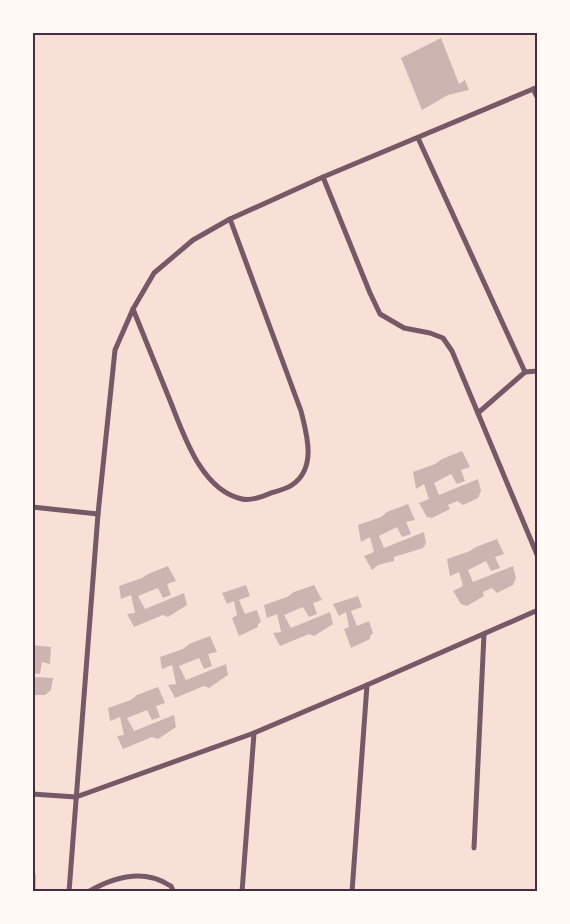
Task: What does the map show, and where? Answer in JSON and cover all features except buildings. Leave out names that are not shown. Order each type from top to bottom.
[{"type":"street","points":[[69,892],[98,514],[115,350],[133,309],[154,274],[193,240],[230,219],[323,177],[536,88],[538,99]]},
{"type":"street","points":[[418,138],[525,372]]},
{"type":"street","points":[[323,177],[380,314],[404,328],[430,333],[443,338],[452,352],[538,557]]},
{"type":"street","points":[[133,309],[191,451],[210,480],[226,493],[243,500],[260,498],[292,486],[303,475],[309,455],[307,436],[301,411],[230,219]]},
{"type":"street","points":[[478,414],[525,372],[538,371]]},
{"type":"street","points":[[32,507],[98,514]]},
{"type":"street","points":[[32,794],[76,797],[254,733],[538,610]]},
{"type":"street","points":[[474,848],[484,634]]},
{"type":"street","points":[[352,892],[367,685]]},
{"type":"street","points":[[242,892],[254,733]]},
{"type":"street","points":[[88,892],[108,881],[130,876],[153,878],[171,886],[174,892]]}]
